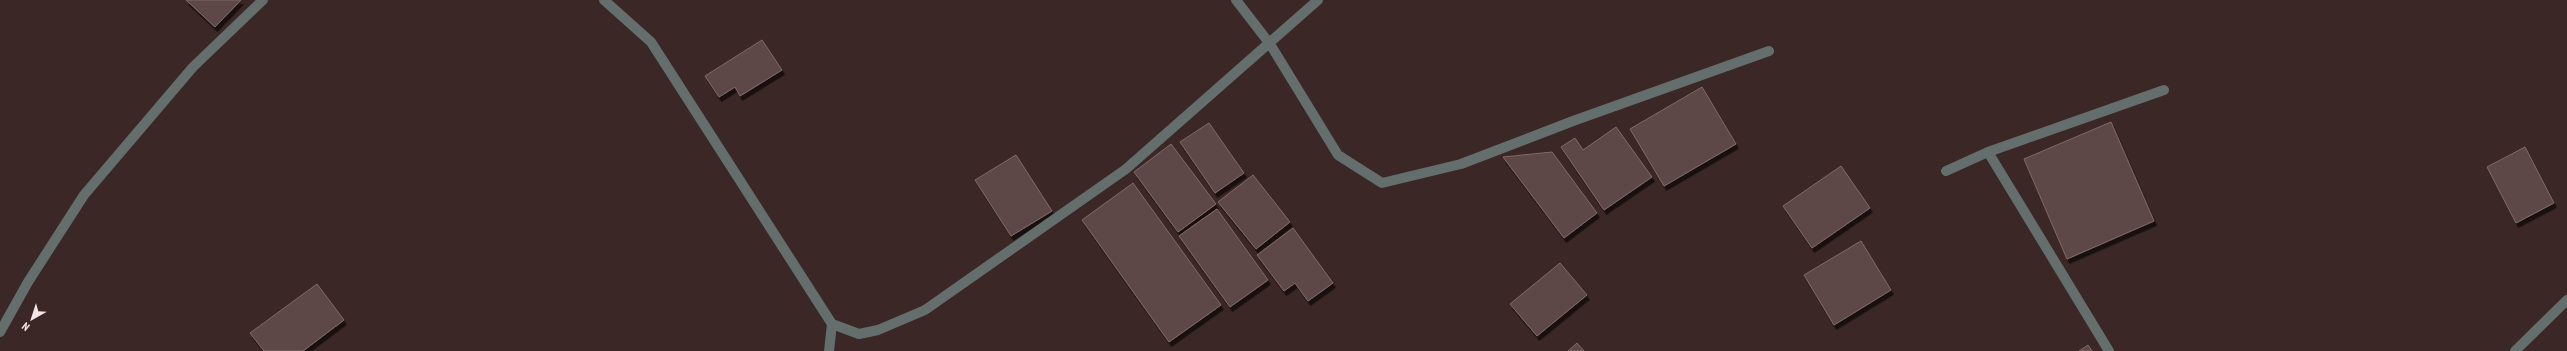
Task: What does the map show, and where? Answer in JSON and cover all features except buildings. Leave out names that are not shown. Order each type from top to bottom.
[{"type":"street","points":[[0,332],[28,282],[84,195],[192,67],[263,0]]},
{"type":"street","points":[[604,0],[651,42],[832,324],[859,334],[878,330],[925,310],[1126,169],[1270,44],[1318,0]]},
{"type":"street","points":[[1236,0],[1270,44],[1338,155],[1382,183],[1461,164],[1573,121],[1769,51]]},
{"type":"street","points":[[1946,171],[1988,152],[2164,90]]},
{"type":"street","points":[[1988,152],[2109,351]]},
{"type":"street","points":[[2515,351],[2567,300]]},
{"type":"street","points":[[829,351],[832,324]]}]
